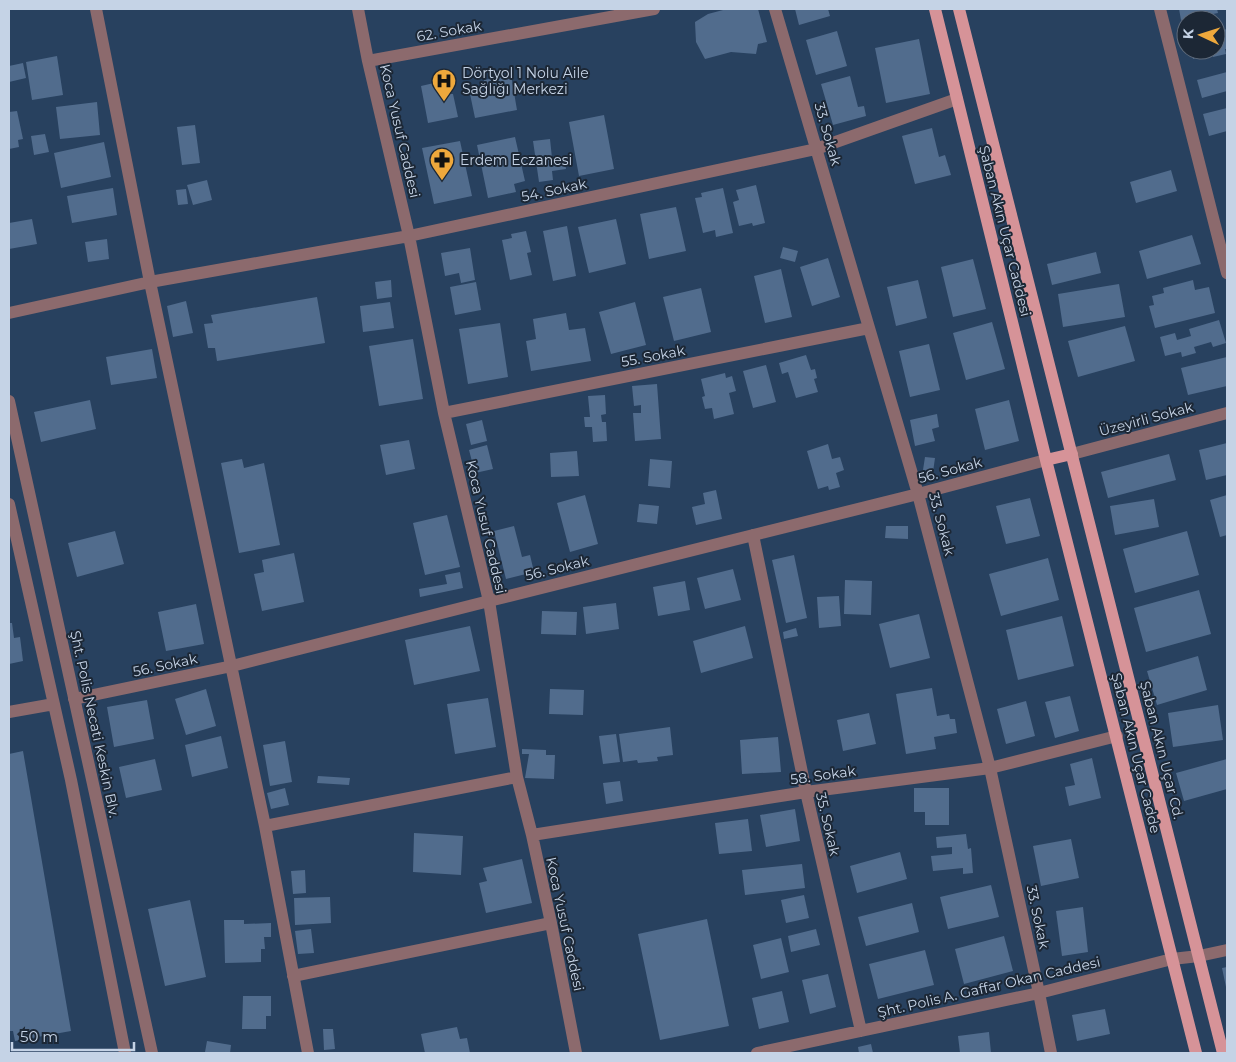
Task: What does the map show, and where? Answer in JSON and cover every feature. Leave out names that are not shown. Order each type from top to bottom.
[{"type":"main road","name":"Şaban Akın Uçar Caddesi","points":[[935,9],[1046,460]]},
{"type":"main road","name":"Şaban Akın Uçar Caddesi","points":[[960,9],[1072,454]]},
{"type":"main road","points":[[1046,460],[1072,454]]},
{"type":"main road","name":"Şaban Akın Uçar Cd.","points":[[1072,454],[1223,1053]]},
{"type":"main road","name":"Şaban Akın Uçar Cadde","points":[[1046,460],[1196,1053]]},
{"type":"street","points":[[96,9],[150,282],[265,826],[308,1053]]},
{"type":"street","name":"Koca Yusuf Caddesi","points":[[358,9],[368,61],[409,236],[444,413],[489,601],[518,777],[551,924],[576,1053]]},
{"type":"street","name":"62. Sokak","points":[[368,61],[654,9]]},
{"type":"street","name":"33. Sokak","points":[[775,9],[918,494],[990,768],[1051,1053]]},
{"type":"street","points":[[1160,9],[1227,273]]},
{"type":"street","name":"54. Sokak","points":[[9,313],[150,282],[409,236],[816,149],[958,99]]},
{"type":"street","name":"55. Sokak","points":[[444,413],[869,328]]},
{"type":"street","name":"Şht. Polis Necati Keskin Blv.","points":[[9,401],[152,1053]]},
{"type":"street","name":"Üzeyirli Sokak","points":[[1072,454],[1227,413]]},
{"type":"street","name":"56. Sokak","points":[[74,698],[232,666],[918,494],[1046,460]]},
{"type":"street","points":[[9,504],[71,780],[125,1053]]},
{"type":"street","name":"35. Sokak","points":[[753,535],[806,792],[860,1031]]},
{"type":"street","points":[[9,712],[54,704]]},
{"type":"street","name":"58. Sokak","points":[[532,835],[806,792],[990,768],[1116,736]]},
{"type":"street","points":[[265,826],[518,777]]},
{"type":"street","points":[[293,976],[551,924]]},
{"type":"street","name":"Şht. Polis A. Gaffar Okan Caddesi","points":[[757,1053],[1039,993],[1172,959],[1227,950]]},
{"type":"building","points":[[724,9],[758,9],[767,42],[758,44],[756,54],[731,52],[705,59],[696,42],[695,22],[708,14]]},
{"type":"building","points":[[795,9],[828,9],[830,16],[799,25]]},
{"type":"building","points":[[1179,9],[1217,10],[1179,10]]},
{"type":"building","points":[[1227,29],[1227,49],[1226,49]]},
{"type":"building","points":[[837,31],[847,66],[816,75],[806,40]]},
{"type":"building","points":[[919,39],[930,94],[886,103],[875,48]]},
{"type":"building","points":[[57,56],[63,95],[32,100],[26,62]]},
{"type":"building","points":[[23,63],[26,78],[9,82],[9,66]]},
{"type":"building","points":[[1227,72],[1227,91],[1202,98],[1197,80]]},
{"type":"building","points":[[511,75],[517,110],[475,118],[470,94],[486,91],[484,80]]},
{"type":"building","points":[[850,76],[858,107],[864,106],[866,116],[833,125],[821,84]]},
{"type":"building","points":[[447,80],[450,94],[453,94],[458,117],[428,123],[421,86]]},
{"type":"building","points":[[97,102],[100,135],[60,139],[56,107]]},
{"type":"building","points":[[1227,108],[1227,131],[1209,136],[1203,114]]},
{"type":"building","points":[[17,111],[23,139],[18,140],[19,147],[9,149],[9,112]]},
{"type":"building","points":[[604,115],[614,169],[579,176],[569,122]]},
{"type":"building","points":[[195,125],[200,163],[182,165],[177,127]]},
{"type":"building","points":[[932,128],[939,157],[945,155],[951,175],[915,184],[902,136]]},
{"type":"building","points":[[45,134],[49,152],[34,155],[31,136]]},
{"type":"building","points":[[515,137],[525,181],[514,184],[516,192],[488,198],[477,145]]},
{"type":"building","points":[[550,139],[552,158],[564,156],[566,169],[552,171],[553,180],[539,182],[533,141]]},
{"type":"building","points":[[460,141],[472,196],[434,204],[422,148]]},
{"type":"building","points":[[104,142],[111,177],[61,188],[54,153]]},
{"type":"building","points":[[1171,170],[1177,191],[1136,203],[1130,182]]},
{"type":"building","points":[[207,180],[212,200],[193,205],[187,185]]},
{"type":"building","points":[[756,185],[765,223],[753,226],[752,223],[739,226],[733,202],[739,200],[736,190]]},
{"type":"building","points":[[113,188],[117,215],[72,223],[67,196]]},
{"type":"building","points":[[723,188],[733,233],[716,237],[715,230],[703,233],[695,198],[702,197],[701,193]]},
{"type":"building","points":[[186,189],[188,204],[178,205],[176,190]]},
{"type":"building","points":[[676,207],[686,251],[649,259],[640,214]]},
{"type":"building","points":[[32,219],[37,244],[9,249],[9,223]]},
{"type":"building","points":[[616,219],[626,264],[589,273],[578,227]]},
{"type":"building","points":[[567,226],[576,276],[553,281],[543,231]]},
{"type":"building","points":[[526,231],[531,252],[527,253],[532,275],[510,280],[502,240],[512,238],[511,234]]},
{"type":"building","points":[[1192,235],[1201,264],[1147,279],[1139,251]]},
{"type":"building","points":[[107,239],[109,259],[88,262],[85,242]]},
{"type":"building","points":[[783,247],[798,251],[795,262],[780,258]]},
{"type":"building","points":[[470,248],[475,280],[461,283],[459,273],[445,276],[441,253]]},
{"type":"building","points":[[1096,252],[1101,273],[1052,285],[1047,264]]},
{"type":"building","points":[[828,258],[840,297],[812,306],[800,267]]},
{"type":"building","points":[[973,259],[986,309],[953,317],[941,267]]},
{"type":"building","points":[[781,269],[792,317],[765,323],[754,276]]},
{"type":"building","points":[[391,280],[392,297],[377,299],[375,282]]},
{"type":"building","points":[[918,280],[927,318],[896,326],[887,287]]},
{"type":"building","points":[[1193,280],[1195,290],[1209,287],[1215,313],[1155,328],[1149,306],[1154,305],[1152,296],[1164,293],[1163,288]]},
{"type":"building","points":[[476,282],[481,310],[455,315],[450,287]]},
{"type":"building","points":[[1119,284],[1125,317],[1063,327],[1058,294]]},
{"type":"building","points":[[701,288],[711,332],[674,341],[663,297]]},
{"type":"building","points":[[317,297],[325,343],[217,361],[215,348],[208,348],[204,324],[213,323],[211,315]]},
{"type":"building","points":[[186,301],[193,333],[173,337],[167,306]]},
{"type":"building","points":[[390,302],[394,328],[363,332],[360,306]]},
{"type":"building","points":[[635,302],[646,345],[611,354],[599,312]]},
{"type":"building","points":[[566,313],[569,330],[585,328],[591,361],[531,371],[526,341],[536,339],[533,319]]},
{"type":"building","points":[[1219,320],[1226,343],[1213,347],[1211,342],[1194,347],[1196,353],[1182,357],[1181,352],[1165,356],[1160,337],[1175,333],[1177,340],[1191,336],[1189,329]]},
{"type":"building","points":[[992,322],[1005,369],[966,380],[953,333]]},
{"type":"building","points":[[500,323],[508,377],[468,384],[459,329]]},
{"type":"building","points":[[1125,326],[1135,361],[1078,377],[1068,341]]},
{"type":"building","points":[[413,339],[423,399],[379,406],[369,346]]},
{"type":"building","points":[[929,344],[940,390],[910,397],[899,351]]},
{"type":"building","points":[[152,349],[157,378],[111,385],[106,357]]},
{"type":"building","points":[[806,355],[811,370],[815,369],[817,378],[814,379],[818,392],[796,398],[788,372],[782,374],[779,363]]},
{"type":"building","points":[[1227,357],[1227,386],[1188,395],[1181,368]]},
{"type":"building","points":[[766,365],[776,402],[753,408],[743,371]]},
{"type":"building","points":[[725,373],[726,378],[732,376],[736,391],[729,393],[734,414],[714,419],[712,408],[705,409],[702,397],[705,396],[701,379]]},
{"type":"building","points":[[657,384],[661,439],[635,441],[633,413],[641,413],[641,405],[634,406],[632,386]]},
{"type":"building","points":[[605,395],[606,414],[601,415],[602,422],[606,422],[607,441],[593,442],[592,427],[585,427],[584,417],[590,417],[588,396]]},
{"type":"building","points":[[90,400],[96,429],[41,442],[34,412]]},
{"type":"building","points":[[1009,400],[1019,441],[985,450],[975,409]]},
{"type":"building","points":[[937,414],[939,427],[932,429],[935,441],[915,446],[910,420]]},
{"type":"building","points":[[482,420],[487,441],[471,445],[466,424]]},
{"type":"building","points":[[409,440],[415,469],[386,475],[380,445]]},
{"type":"building","points":[[1227,443],[1227,475],[1206,480],[1199,450]]},
{"type":"building","points":[[828,444],[832,459],[840,457],[844,470],[836,473],[840,487],[829,490],[828,486],[818,489],[807,451]]},
{"type":"building","points":[[487,445],[493,469],[475,473],[469,450]]},
{"type":"building","points":[[577,451],[579,476],[551,477],[550,453]]},
{"type":"building","points":[[1169,454],[1176,480],[1108,498],[1101,472]]},
{"type":"building","points":[[925,457],[935,458],[933,472],[923,470]]},
{"type":"building","points":[[242,459],[244,468],[264,463],[280,545],[239,553],[221,463]]},
{"type":"building","points":[[650,459],[672,461],[670,488],[648,486]]},
{"type":"building","points":[[716,490],[722,519],[696,525],[692,507],[705,504],[703,493]]},
{"type":"building","points":[[585,495],[598,544],[570,552],[557,503]]},
{"type":"building","points":[[1227,495],[1227,535],[1220,537],[1210,500]]},
{"type":"building","points":[[1030,498],[1040,536],[1006,544],[996,506]]},
{"type":"building","points":[[1154,499],[1159,527],[1115,535],[1110,506]]},
{"type":"building","points":[[639,504],[659,506],[657,524],[637,522]]},
{"type":"building","points":[[447,515],[460,567],[425,575],[413,523]]},
{"type":"building","points":[[514,526],[522,557],[530,555],[534,572],[506,579],[494,531]]},
{"type":"building","points":[[886,526],[908,526],[908,539],[885,538]]},
{"type":"building","points":[[115,531],[124,564],[77,577],[68,543]]},
{"type":"building","points":[[1187,531],[1199,575],[1135,593],[1123,549]]},
{"type":"building","points":[[294,553],[304,602],[262,611],[254,574],[264,572],[262,560]]},
{"type":"building","points":[[794,555],[807,618],[786,623],[772,560]]},
{"type":"building","points":[[1048,558],[1059,600],[1001,616],[989,574]]},
{"type":"building","points":[[733,569],[741,600],[705,609],[697,578]]},
{"type":"building","points":[[460,572],[463,588],[420,597],[419,589],[447,584],[445,575]]},
{"type":"building","points":[[845,580],[872,581],[871,615],[844,614]]},
{"type":"building","points":[[685,581],[690,610],[658,616],[653,587]]},
{"type":"building","points":[[1199,590],[1211,634],[1146,652],[1134,608]]},
{"type":"building","points":[[839,596],[841,626],[819,628],[817,597]]},
{"type":"building","points":[[616,603],[619,629],[586,634],[583,607]]},
{"type":"building","points":[[196,604],[204,644],[166,651],[158,612]]},
{"type":"building","points":[[542,611],[577,612],[576,635],[541,634]]},
{"type":"building","points":[[919,614],[930,658],[890,668],[879,624]]},
{"type":"building","points":[[1062,616],[1074,666],[1018,680],[1006,630]]},
{"type":"building","points":[[9,623],[12,623],[14,638],[20,637],[23,661],[9,664]]},
{"type":"building","points":[[470,626],[480,671],[414,685],[405,640]]},
{"type":"building","points":[[745,626],[753,658],[701,673],[693,641]]},
{"type":"building","points":[[796,628],[798,636],[784,639],[783,632]]},
{"type":"building","points":[[1198,656],[1207,690],[1157,705],[1147,671]]},
{"type":"building","points":[[932,688],[937,716],[949,714],[950,719],[955,719],[957,733],[934,737],[936,749],[906,754],[896,694]]},
{"type":"building","points":[[206,689],[216,726],[186,735],[175,699]]},
{"type":"building","points":[[550,689],[584,690],[583,715],[549,714]]},
{"type":"building","points":[[1070,696],[1079,731],[1055,738],[1045,702]]},
{"type":"building","points":[[488,698],[496,747],[455,754],[447,704]]},
{"type":"building","points":[[147,700],[154,739],[114,747],[107,707]]},
{"type":"building","points":[[1026,701],[1035,736],[1006,744],[997,709]]},
{"type":"building","points":[[1218,705],[1223,740],[1173,747],[1168,713]]},
{"type":"building","points":[[869,713],[876,744],[843,751],[837,720]]},
{"type":"building","points":[[670,727],[673,755],[657,757],[658,761],[638,763],[637,760],[623,762],[619,734]]},
{"type":"building","points":[[616,734],[620,762],[603,764],[599,736]]},
{"type":"building","points":[[221,736],[228,768],[192,777],[185,745]]},
{"type":"building","points":[[778,737],[781,772],[742,774],[740,740]]},
{"type":"building","points":[[285,741],[292,782],[270,786],[263,745]]},
{"type":"building","points":[[522,749],[546,750],[546,755],[555,755],[554,779],[525,778],[529,754],[522,754]]},
{"type":"building","points":[[23,751],[71,1031],[15,1041],[13,1031],[9,1031],[9,754]]},
{"type":"building","points":[[1092,758],[1101,798],[1069,806],[1065,787],[1075,785],[1070,764]]},
{"type":"building","points":[[155,759],[162,790],[126,798],[119,767]]},
{"type":"building","points":[[1227,759],[1227,789],[1184,801],[1176,773]]},
{"type":"building","points":[[318,776],[350,778],[349,785],[317,783]]},
{"type":"building","points":[[620,781],[623,801],[606,804],[603,783]]},
{"type":"building","points":[[285,788],[289,805],[271,809],[267,793]]},
{"type":"building","points":[[914,788],[949,788],[949,825],[925,825],[925,812],[914,812]]},
{"type":"building","points":[[795,809],[800,841],[766,847],[760,815]]},
{"type":"building","points":[[748,819],[752,851],[719,854],[715,823]]},
{"type":"building","points":[[414,833],[463,836],[461,875],[413,872]]},
{"type":"building","points":[[966,834],[968,849],[971,848],[973,873],[963,874],[963,868],[933,871],[931,856],[952,854],[952,847],[937,848],[936,837]]},
{"type":"building","points":[[1071,839],[1079,878],[1041,886],[1033,846]]},
{"type":"building","points":[[900,852],[907,879],[857,893],[850,866]]},
{"type":"building","points":[[522,859],[532,903],[486,913],[479,883],[487,881],[483,868]]},
{"type":"building","points":[[802,864],[805,888],[745,895],[742,870]]},
{"type":"building","points":[[305,870],[306,893],[293,894],[291,871]]},
{"type":"building","points":[[991,885],[999,917],[948,929],[940,897]]},
{"type":"building","points":[[804,895],[809,918],[786,923],[781,900]]},
{"type":"building","points":[[330,897],[331,923],[295,925],[294,898]]},
{"type":"building","points":[[190,900],[206,977],[165,986],[148,909]]},
{"type":"building","points":[[912,903],[919,932],[866,946],[858,917]]},
{"type":"building","points":[[1083,907],[1088,952],[1062,956],[1056,911]]},
{"type":"building","points":[[707,919],[729,1026],[660,1040],[638,934]]},
{"type":"building","points":[[224,920],[244,920],[244,924],[271,923],[271,937],[264,937],[265,949],[261,949],[261,962],[225,963]]},
{"type":"building","points":[[311,929],[314,953],[298,954],[295,931]]},
{"type":"building","points":[[816,929],[820,945],[791,952],[788,936]]},
{"type":"building","points":[[1004,936],[1013,971],[964,984],[955,949]]},
{"type":"building","points":[[781,938],[789,972],[761,979],[753,945]]},
{"type":"building","points":[[925,950],[934,985],[878,999],[869,964]]},
{"type":"building","points":[[1227,967],[1227,987],[1226,987],[1222,968]]},
{"type":"building","points":[[828,974],[836,1007],[810,1014],[802,980]]},
{"type":"building","points":[[782,991],[789,1022],[759,1029],[752,998]]},
{"type":"building","points":[[243,996],[271,996],[271,1016],[266,1016],[266,1029],[242,1029]]},
{"type":"building","points":[[1105,1009],[1110,1034],[1077,1041],[1072,1015]]},
{"type":"building","points":[[457,1027],[460,1039],[467,1038],[470,1053],[425,1053],[421,1034]]},
{"type":"building","points":[[323,1029],[333,1029],[335,1049],[324,1050]]},
{"type":"building","points":[[989,1032],[991,1053],[960,1053],[958,1036]]},
{"type":"building","points":[[207,1041],[231,1045],[230,1053],[205,1052]]},
{"type":"building","points":[[871,1044],[873,1053],[859,1053],[858,1047]]},
{"type":"place","name":"Dörtyol 1 Nolu Aile Sağlığı Merkezi","points":[[444,102]]},
{"type":"place","name":"Erdem Eczanesi","points":[[442,181]]}]
